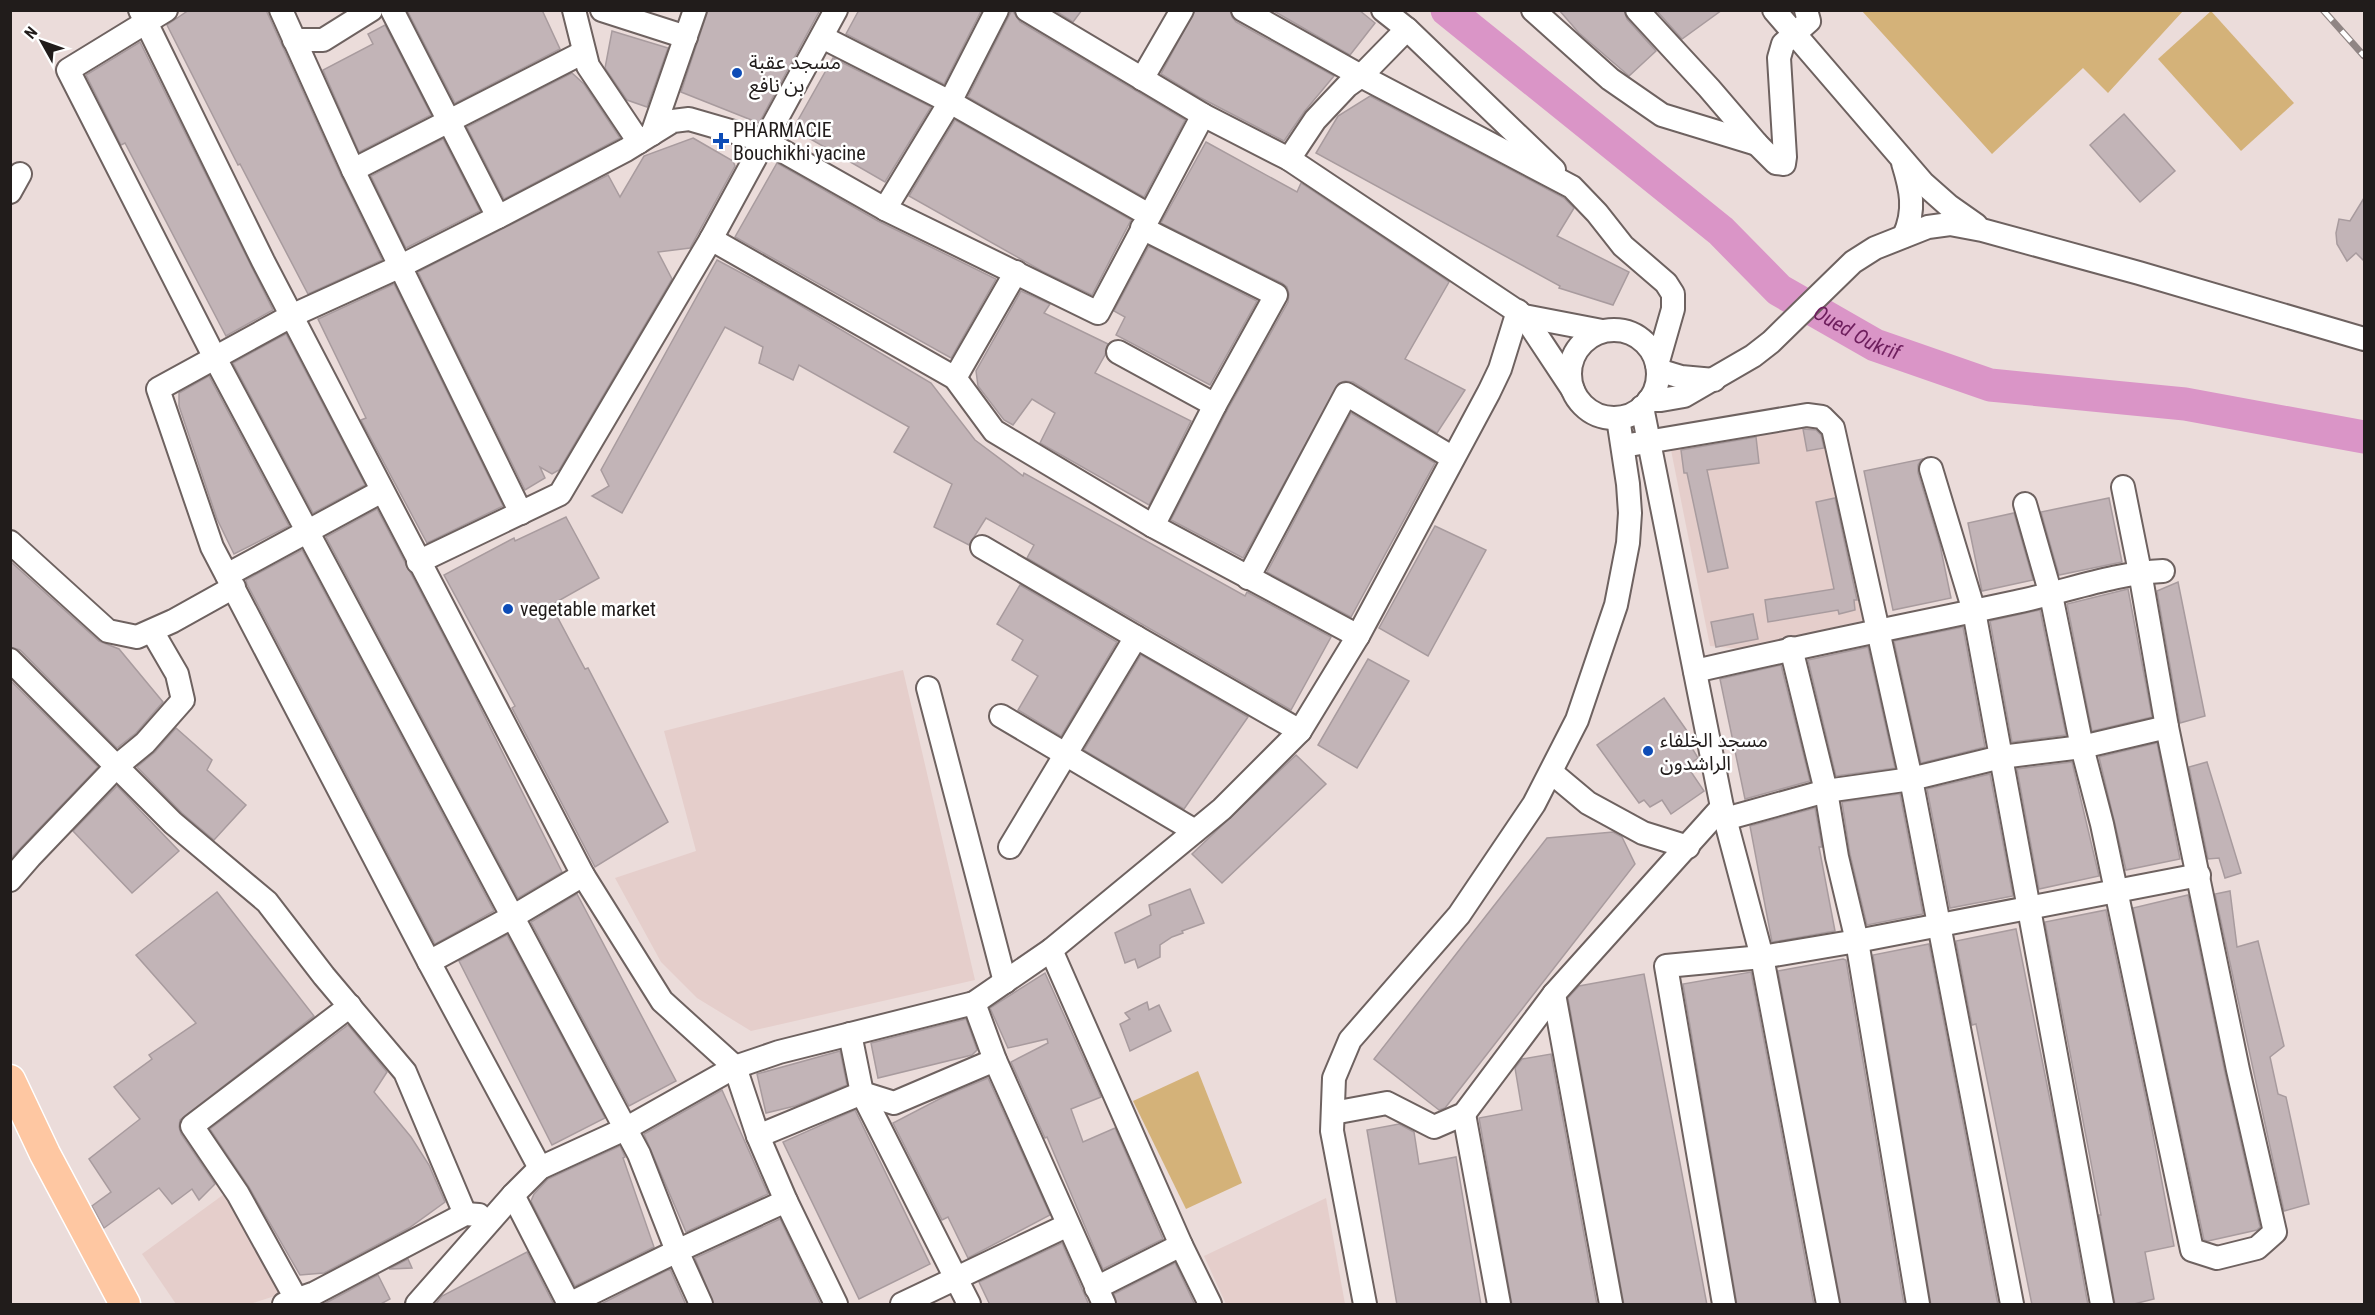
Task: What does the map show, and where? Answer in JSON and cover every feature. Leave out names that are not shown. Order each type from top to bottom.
[{"type":"main road","points":[[10,1080],[45,1154],[125,1305]]},
{"type":"street","points":[[166,10],[142,16],[68,70],[215,358],[639,1154],[701,1305]]},
{"type":"street","points":[[281,10],[353,170],[521,513]]},
{"type":"street","points":[[294,40],[323,40],[371,10]]},
{"type":"street","points":[[392,10],[498,218]]},
{"type":"street","points":[[574,10],[588,66],[646,138]]},
{"type":"street","points":[[602,10],[686,37]]},
{"type":"street","points":[[646,138],[696,10]]},
{"type":"street","points":[[418,562],[560,494],[711,239],[836,10]]},
{"type":"street","points":[[885,209],[950,102],[997,10]]},
{"type":"street","points":[[1027,10],[1203,115],[1289,159],[1521,314],[1586,408],[1606,417],[1618,418],[1635,412],[1646,404],[1655,391],[1658,367],[1673,309],[1673,294],[1666,283],[1630,254],[1597,213],[1572,187],[1407,29],[1383,10]]},
{"type":"street","points":[[1142,79],[1182,10]]},
{"type":"street","points":[[1243,10],[1361,76],[1572,187]]},
{"type":"street","points":[[1533,10],[1610,79],[1662,115],[1757,144]]},
{"type":"street","points":[[1637,10],[1776,164],[1784,164],[1785,157],[1779,58],[1783,44],[1809,21],[1806,10]]},
{"type":"street","points":[[1774,10],[1923,183],[1948,206],[1982,230]]},
{"type":"street","points":[[142,16],[291,316],[583,875],[662,1001],[735,1067],[758,1136],[786,1201],[836,1305]]},
{"type":"street","points":[[1289,159],[1316,120],[1347,86],[1361,76],[1407,29]]},
{"type":"street","points":[[822,37],[950,102],[1146,221],[1276,295],[1215,405],[1153,526]]},
{"type":"street","points":[[353,170],[584,51]]},
{"type":"street","points":[[540,1168],[429,962],[212,547],[158,389],[291,316],[401,266],[498,218],[674,121],[689,119],[765,141],[885,209],[1098,313],[1203,115]]},
{"type":"street","points":[[1900,156],[1910,186],[1913,208],[1904,236]]},
{"type":"street","points":[[1646,404],[1684,396],[1754,356],[1853,262],[1875,248],[1928,227],[1950,224],[1982,230],[2364,339]]},
{"type":"street","points":[[711,239],[956,378],[994,431],[1153,526],[1358,636]]},
{"type":"street","points":[[956,378],[1016,272]]},
{"type":"street","points":[[1627,331],[1652,323],[1673,309]]},
{"type":"street","points":[[1521,314],[1602,331],[1614,329],[1627,331],[1643,340],[1654,356],[1658,367],[1681,377],[1714,380]]},
{"type":"street","points":[[429,1299],[495,1215],[540,1168],[625,1129],[735,1067],[779,1052],[974,1004],[1051,950],[1222,809],[1300,731],[1358,636],[1500,369],[1521,314]]},
{"type":"street","points":[[1573,390],[1570,372],[1575,354],[1582,344],[1602,331]]},
{"type":"street","points":[[1118,352],[1215,405]]},
{"type":"street","points":[[1248,578],[1346,394],[1453,458]]},
{"type":"street","points":[[1646,404],[1649,441],[1695,671],[1724,813],[1762,957],[1828,1305]]},
{"type":"street","points":[[1623,446],[1807,415],[1814,415],[1828,422],[1835,435],[1911,779],[2012,1305]]},
{"type":"street","points":[[1365,1305],[1332,1131],[1334,1078],[1350,1040],[1459,915],[1534,804],[1577,720],[1623,578],[1630,513],[1618,418]]},
{"type":"street","points":[[1931,469],[1974,611],[2102,1305]]},
{"type":"street","points":[[2025,504],[2051,595],[2192,1250],[2217,1258],[2257,1248],[2275,1232],[2238,1070],[2167,727],[2123,487]]},
{"type":"street","points":[[10,542],[108,631],[137,637],[152,631],[308,532],[382,491]]},
{"type":"street","points":[[982,548],[1300,731]]},
{"type":"street","points":[[1695,671],[1791,648],[2051,595],[2140,572],[2163,571]]},
{"type":"street","points":[[10,880],[117,766],[145,743],[183,700],[177,674],[152,631]]},
{"type":"street","points":[[1010,847],[1136,638]]},
{"type":"street","points":[[1791,648],[1826,791],[1837,857],[1857,941],[1918,1305]]},
{"type":"street","points":[[10,660],[173,823],[267,902],[405,1072],[465,1214]]},
{"type":"street","points":[[928,688],[1005,982]]},
{"type":"street","points":[[1001,716],[1195,831]]},
{"type":"street","points":[[1333,1113],[1387,1103],[1434,1127],[1464,1114],[1554,994],[1688,847],[1724,813],[1826,791],[1911,779],[2001,757],[2082,747],[2167,727]]},
{"type":"street","points":[[1551,771],[1588,803],[1643,833],[1688,847]]},
{"type":"street","points":[[429,962],[583,875]]},
{"type":"street","points":[[1724,1305],[1666,966],[1762,957],[1857,941],[2199,875]]},
{"type":"street","points":[[1051,950],[1181,1245],[1210,1305]]},
{"type":"street","points":[[1554,994],[1611,1305]]},
{"type":"street","points":[[974,1004],[995,1060],[1100,1296],[1181,1245]]},
{"type":"street","points":[[350,1006],[192,1126],[238,1194],[293,1303],[465,1214],[495,1215]]},
{"type":"street","points":[[849,1034],[862,1094],[969,1305]]},
{"type":"street","points":[[758,1136],[862,1094],[894,1102],[995,1060]]},
{"type":"street","points":[[1464,1114],[1499,1305]]},
{"type":"street","points":[[513,1195],[569,1305],[677,1251],[786,1201]]},
{"type":"street","points":[[902,1305],[1068,1225]]},
{"type":"shaded area","points":[[1862,11],[2183,11],[2108,93],[2083,68],[1992,154]]},
{"type":"shaded area","points":[[2211,11],[2294,103],[2241,151],[2158,59]]},
{"type":"shaded area","points":[[1827,417],[1866,620],[1742,649],[1710,646],[1670,445]]},
{"type":"shaded area","points":[[903,670],[975,980],[751,1031],[697,998],[661,962],[615,878],[696,851],[664,731]]},
{"type":"shaded area","points":[[1198,1071],[1242,1183],[1186,1209],[1133,1101]]},
{"type":"shaded area","points":[[227,1192],[281,1294],[250,1304],[176,1304],[142,1254]]},
{"type":"shaded area","points":[[1326,1198],[1345,1304],[1226,1304],[1204,1256]]},
{"type":"building","points":[[189,10],[266,10],[341,176],[382,260],[308,294],[240,164],[238,165],[167,25]]},
{"type":"building","points":[[407,10],[542,10],[560,49],[455,103]]},
{"type":"building","name":"مسجد عقبة بن نافع","points":[[708,10],[820,10],[759,123],[681,92]]},
{"type":"building","points":[[859,10],[981,11],[944,84],[846,34]]},
{"type":"building","points":[[1012,10],[1020,22],[1185,120],[1144,197],[968,97]]},
{"type":"building","points":[[1054,10],[1082,10],[1073,22]]},
{"type":"building","points":[[1195,10],[1230,10],[1236,22],[1334,76],[1304,112],[1284,141],[1199,97],[1161,74]]},
{"type":"building","points":[[1272,10],[1359,10],[1375,23],[1350,55]]},
{"type":"building","points":[[1559,10],[1624,10],[1627,19],[1656,51],[1629,76],[1579,33]]},
{"type":"building","points":[[1656,10],[1722,10],[1682,39]]},
{"type":"building","points":[[385,25],[431,115],[359,152],[323,70],[373,44],[368,34]]},
{"type":"building","points":[[612,31],[668,48],[647,107],[627,100],[605,68]]},
{"type":"building","points":[[140,42],[273,310],[226,336],[125,143],[121,145],[86,75]]},
{"type":"building","points":[[833,58],[931,107],[885,182],[793,129]]},
{"type":"building","points":[[572,73],[584,84],[620,138],[504,199],[467,127]]},
{"type":"building","points":[[1370,96],[1564,198],[1574,208],[1557,236],[1629,272],[1613,305],[1559,288],[1560,286],[1316,153],[1338,116]]},
{"type":"building","points":[[2124,114],[2175,171],[2140,202],[2090,145]]},
{"type":"building","points":[[955,120],[1131,220],[1092,295],[1042,271],[909,196]]},
{"type":"building","points":[[693,138],[733,161],[735,166],[690,248],[658,252],[672,279],[559,470],[552,474],[540,467],[545,478],[525,490],[418,272],[608,175],[620,197],[644,156]]},
{"type":"building","points":[[443,139],[480,211],[406,248],[371,176]]},
{"type":"building","points":[[1206,142],[1297,192],[1301,183],[1449,282],[1405,359],[1465,390],[1437,433],[1353,382],[1339,383],[1243,558],[1171,520],[1227,411],[1288,302],[1289,294],[1287,287],[1282,283],[1161,223]]},
{"type":"building","points":[[777,163],[878,221],[996,279],[951,358],[735,237]]},
{"type":"building","points":[[2364,198],[2364,261],[2356,253],[2347,261],[2337,244],[2336,233],[2339,219],[2350,221]]},
{"type":"building","points":[[1149,246],[1257,301],[1210,385],[1116,335],[1125,317],[1114,311]]},
{"type":"building","points":[[717,260],[786,297],[931,383],[975,440],[1023,476],[1024,473],[1245,596],[1247,592],[1331,637],[1291,710],[1027,558],[1034,545],[986,518],[969,545],[934,527],[952,484],[894,452],[909,427],[799,365],[793,380],[759,363],[763,347],[725,327],[622,513],[592,496],[609,486],[601,470]]},
{"type":"building","points":[[394,284],[503,506],[427,543],[361,420],[366,418],[318,319]]},
{"type":"building","points":[[1021,291],[1050,304],[1044,313],[1108,344],[1095,373],[1191,421],[1149,505],[1040,443],[1055,413],[1032,399],[1013,425],[1004,420],[978,386],[976,371]]},
{"type":"building","points":[[286,334],[365,485],[313,513],[233,363]]},
{"type":"building","points":[[209,376],[289,526],[234,554],[217,519],[179,406],[179,393]]},
{"type":"building","points":[[1351,413],[1435,463],[1351,617],[1267,572]]},
{"type":"building","points":[[1803,429],[1816,430],[1821,435],[1824,448],[1807,451]]},
{"type":"building","points":[[1756,437],[1759,463],[1707,470],[1728,568],[1708,572],[1687,473],[1684,473],[1681,450]]},
{"type":"building","points":[[1922,459],[1918,465],[1918,473],[1940,545],[1951,598],[1893,610],[1864,471]]},
{"type":"building","points":[[1835,498],[1857,600],[1854,600],[1855,610],[1839,614],[1838,610],[1768,622],[1765,600],[1834,589],[1816,502]]},
{"type":"building","points":[[2109,498],[2122,562],[2059,575],[2041,512]]},
{"type":"building","points":[[377,509],[468,683],[562,872],[518,898],[326,537]]},
{"type":"building","points":[[2014,513],[2033,580],[1982,591],[1968,523]]},
{"type":"building","points":[[566,517],[599,578],[551,605],[585,669],[588,668],[668,822],[595,867],[512,708],[515,706],[444,575],[514,538],[515,541]]},
{"type":"building","points":[[1435,526],[1486,550],[1428,656],[1379,628]]},
{"type":"building","points":[[302,550],[494,911],[435,944],[247,584],[246,580]]},
{"type":"building","points":[[10,561],[99,641],[119,649],[163,702],[136,733],[117,748],[20,650],[10,647]]},
{"type":"building","points":[[2178,582],[2205,716],[2180,723],[2157,591]]},
{"type":"building","points":[[1020,585],[1117,642],[1061,736],[1018,710],[1038,676],[1012,660],[1023,640],[997,624]]},
{"type":"building","points":[[2128,589],[2152,717],[2092,731],[2067,604]]},
{"type":"building","points":[[2040,610],[2066,735],[2012,742],[1990,621]]},
{"type":"building","points":[[1753,614],[1758,639],[1716,647],[1711,622]]},
{"type":"building","points":[[1963,627],[1985,747],[1921,763],[1894,641]]},
{"type":"building","points":[[1868,647],[1895,768],[1836,776],[1808,660]]},
{"type":"building","points":[[1141,655],[1248,717],[1184,809],[1084,750]]},
{"type":"building","points":[[1368,659],[1409,681],[1357,768],[1318,745]]},
{"type":"building","points":[[1781,665],[1810,781],[1745,799],[1720,679]]},
{"type":"building","points":[[10,680],[98,767],[10,859]]},
{"type":"building","name":"مسجد الخلفاء الراشدون","points":[[1664,698],[1694,741],[1689,743],[1698,758],[1687,766],[1704,791],[1671,814],[1662,800],[1650,807],[1644,800],[1639,803],[1597,745]]},
{"type":"building","points":[[176,728],[212,760],[207,770],[246,805],[214,840],[182,813],[137,767],[155,752]]},
{"type":"building","points":[[2157,743],[2180,859],[2126,870],[2099,757]]},
{"type":"building","points":[[1296,755],[1326,784],[1222,883],[1192,854]]},
{"type":"building","points":[[2072,762],[2099,876],[2039,889],[2017,769]]},
{"type":"building","points":[[2207,762],[2241,873],[2225,878],[2219,858],[2208,859],[2189,767]]},
{"type":"building","points":[[1990,774],[2013,896],[1950,908],[1927,789]]},
{"type":"building","points":[[117,786],[179,851],[132,893],[73,831]]},
{"type":"building","points":[[1900,794],[1923,914],[1867,925],[1850,854],[1842,802]]},
{"type":"building","points":[[1815,808],[1822,847],[1819,847],[1835,931],[1772,942],[1750,826]]},
{"type":"building","points":[[1613,832],[1622,837],[1635,864],[1445,1108],[1439,1110],[1374,1059],[1547,838]]},
{"type":"building","points":[[1190,889],[1204,923],[1182,931],[1183,933],[1160,945],[1160,957],[1138,968],[1135,959],[1125,963],[1115,933],[1151,915],[1149,905]]},
{"type":"building","points":[[2230,891],[2237,947],[2258,941],[2284,1046],[2270,1057],[2278,1094],[2286,1097],[2309,1204],[2284,1211],[2215,894]]},
{"type":"building","points":[[217,892],[314,1016],[180,1120],[181,1134],[215,1184],[199,1200],[192,1189],[172,1204],[159,1188],[104,1228],[92,1206],[111,1192],[89,1159],[140,1119],[114,1087],[152,1059],[149,1055],[196,1023],[136,955]]},
{"type":"building","points":[[577,894],[676,1081],[629,1106],[531,922]]},
{"type":"building","points":[[2188,895],[2260,1227],[2257,1230],[2208,1241],[2204,1240],[2133,908]]},
{"type":"building","points":[[2106,910],[2149,1113],[2174,1246],[2145,1252],[2154,1299],[2130,1305],[2115,1305],[2099,1215],[2101,1215],[2045,922]]},
{"type":"building","points":[[2016,929],[2088,1305],[2032,1305],[1976,1024],[1972,1025],[1956,941]]},
{"type":"building","points":[[507,935],[605,1118],[552,1145],[459,961]]},
{"type":"building","points":[[1929,944],[1998,1305],[1931,1305],[1873,955]]},
{"type":"building","points":[[1846,960],[1904,1305],[1841,1305],[1778,971]]},
{"type":"building","points":[[1751,972],[1814,1305],[1737,1305],[1683,984]]},
{"type":"building","points":[[1045,973],[1101,1097],[1071,1109],[1083,1142],[1115,1128],[1163,1239],[1103,1269],[1047,1137],[1045,1138],[1011,1062],[1048,1043],[1047,1039],[1008,1048],[990,1008]]},
{"type":"building","points":[[1644,974],[1707,1305],[1624,1305],[1568,998],[1579,986]]},
{"type":"building","points":[[1147,1002],[1149,1010],[1159,1005],[1171,1031],[1130,1051],[1120,1024],[1130,1019],[1125,1013]]},
{"type":"building","points":[[966,1019],[977,1050],[972,1055],[878,1078],[871,1043]]},
{"type":"building","points":[[348,1025],[387,1072],[374,1092],[411,1137],[429,1165],[445,1202],[409,1228],[324,1273],[300,1275],[249,1187],[210,1129]]},
{"type":"building","points":[[840,1051],[847,1085],[795,1106],[766,1113],[757,1074]]},
{"type":"building","points":[[1551,1054],[1597,1305],[1512,1305],[1479,1118],[1522,1110],[1515,1068],[1522,1059]]},
{"type":"building","points":[[988,1078],[1050,1215],[968,1258],[948,1217],[942,1220],[893,1123],[947,1095]]},
{"type":"building","points":[[722,1090],[768,1194],[686,1232],[644,1134]]},
{"type":"building","points":[[855,1110],[930,1264],[859,1299],[783,1142]]},
{"type":"building","points":[[1399,1124],[1414,1132],[1419,1164],[1456,1157],[1481,1305],[1397,1305],[1367,1130]]},
{"type":"building","points":[[620,1146],[654,1247],[575,1286],[531,1201],[534,1194],[548,1179]]},
{"type":"building","points":[[780,1219],[821,1305],[714,1305],[695,1258]]},
{"type":"building","points":[[1062,1243],[1089,1305],[990,1305],[979,1282]]},
{"type":"building","points":[[527,1252],[554,1305],[435,1305],[442,1296]]},
{"type":"building","points":[[408,1259],[412,1268],[389,1269]]},
{"type":"building","points":[[1175,1263],[1195,1305],[1117,1305],[1114,1294]]},
{"type":"building","points":[[670,1269],[686,1305],[599,1305]]},
{"type":"building","points":[[378,1275],[390,1299],[379,1305],[322,1305]]},
{"type":"waterway","name":"Oued Oukrif","points":[[1447,10],[1721,231],[1779,290],[1875,345],[1990,385],[2185,404],[2364,437]]},
{"type":"railway","points":[[2323,10],[2364,56]]},
{"type":"place","name":"مسجد عقبة بن نافع","points":[[737,73]]},
{"type":"place","name":"PHARMACIE Bouchikhi yacine","points":[[721,141]]},
{"type":"place","name":"vegetable market","points":[[508,609]]},
{"type":"place","name":"مسجد الخلفاء الراشدون","points":[[1648,751]]}]
